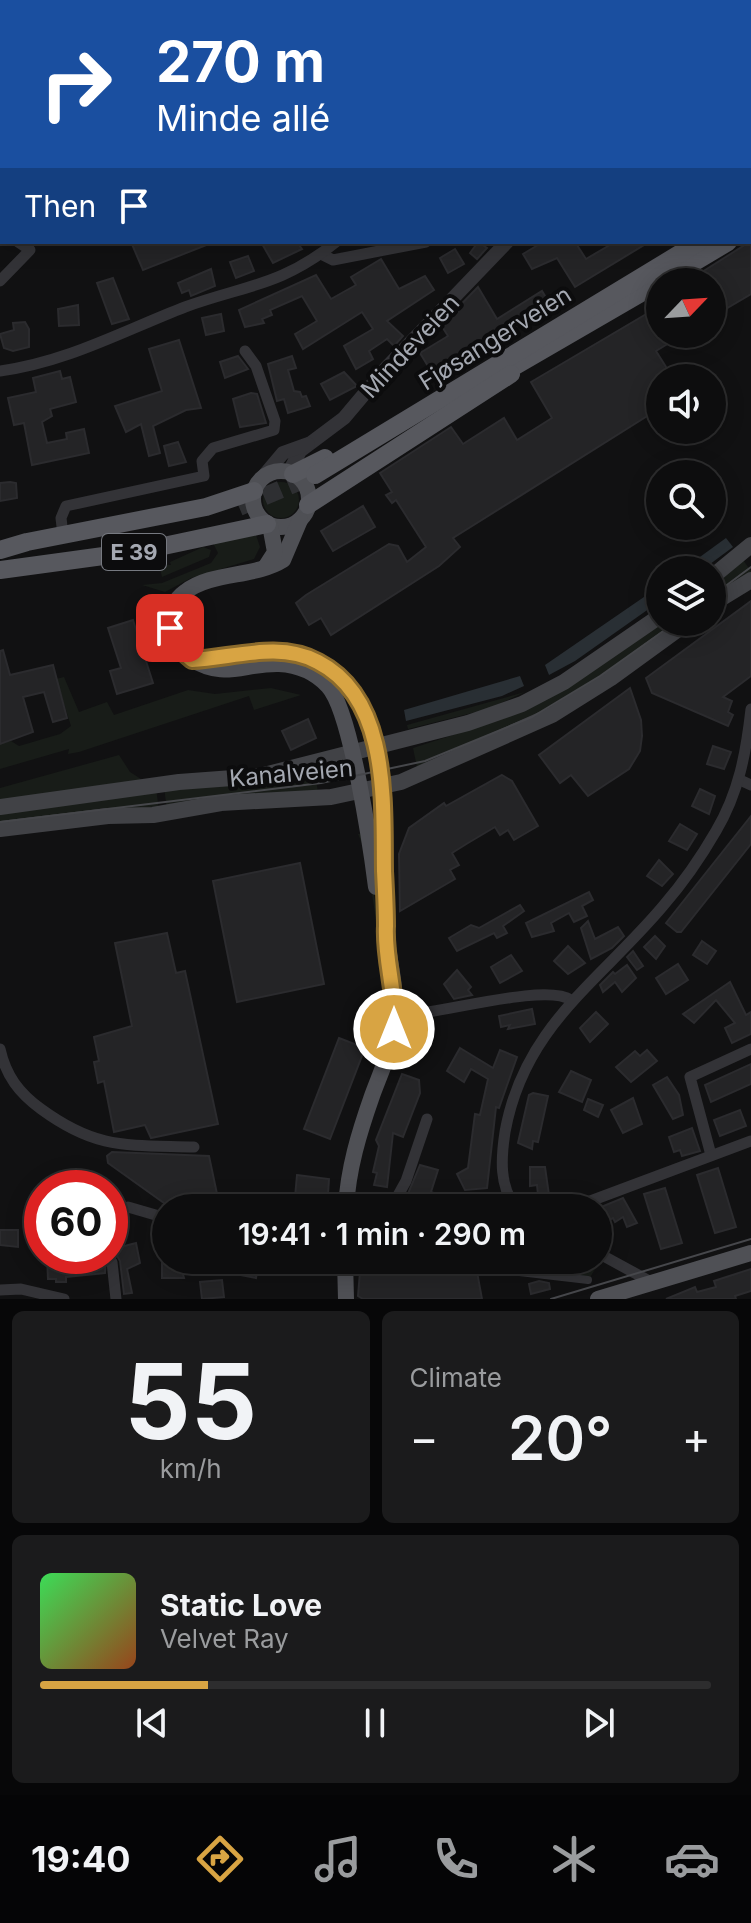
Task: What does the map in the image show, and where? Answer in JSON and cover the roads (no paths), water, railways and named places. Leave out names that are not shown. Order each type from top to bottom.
[{"type":"highway","name":"Fjøsangerveien","points":[[317,479],[519,358],[696,244]]},
{"type":"highway","name":"Fjøsangerveien","points":[[684,268],[725,244]]},
{"type":"highway","name":"Fjøsangerveien","points":[[519,358],[646,290]]},
{"type":"highway","name":"E 39","points":[[291,473],[342,450],[464,376],[519,358]]},
{"type":"highway","name":"E 39","points":[[304,513],[502,383],[519,358]]},
{"type":"highway","name":"E 39","points":[[0,551],[63,535],[206,507],[258,484]]},
{"type":"highway","name":"E 39","points":[[0,551],[149,531],[241,512],[138,542],[0,567]]},
{"type":"highway","name":"E 39","points":[[0,567],[140,551],[269,524]]},
{"type":"main road","name":"E 39","points":[[258,484],[277,471],[291,473]]},
{"type":"main road","points":[[291,473],[306,487],[304,513],[286,555],[278,563],[196,586],[175,602],[170,619],[173,640],[192,660],[212,670],[281,664],[317,676],[339,703],[359,792],[380,916],[386,927]]},
{"type":"main road","points":[[258,484],[253,506],[269,524],[275,552],[266,566]]},
{"type":"main road","name":"E 39","points":[[269,524],[289,526],[304,513]]},
{"type":"main road","points":[[726,566],[751,545]]},
{"type":"main road","points":[[726,595],[751,580]]},
{"type":"main road","name":"Kanalveien","points":[[0,807],[179,782],[260,776],[468,723],[522,704],[580,673],[646,626]]},
{"type":"main road","name":"Kanalveien","points":[[0,829],[118,815],[153,815],[221,803],[324,798],[383,787],[422,775],[552,715],[611,678],[669,636]]},
{"type":"main road","points":[[192,660],[279,652],[321,663],[340,678],[359,704],[376,747],[383,787],[386,927],[395,1016],[389,1049],[355,1150],[348,1194]]},
{"type":"main road","points":[[598,1299],[751,1253]]},
{"type":"main road","points":[[344,1295],[345,1274]]},
{"type":"street","points":[[0,281],[30,250],[21,244]]},
{"type":"street","points":[[0,371],[77,353],[185,308],[269,283],[334,244]]},
{"type":"street","points":[[321,254],[333,260],[416,244]]},
{"type":"street","name":"Mindeveien","points":[[308,444],[344,418],[387,367],[505,244]]},
{"type":"street","points":[[63,535],[63,511],[75,502],[204,476],[201,465],[210,450],[255,438],[275,428],[256,366],[245,351]]},
{"type":"street","points":[[291,473],[297,456],[308,444]]},
{"type":"street","points":[[258,484],[283,453],[308,444]]},
{"type":"street","points":[[507,1194],[502,1166],[509,1112],[528,1059],[571,1000],[662,907],[716,831],[745,782],[751,709]]},
{"type":"street","points":[[395,1016],[440,1013],[543,993],[571,1000]]},
{"type":"street","points":[[0,1049],[9,1077],[18,1090],[65,1127],[87,1138],[121,1145],[194,1147]]},
{"type":"street","points":[[711,1155],[689,1081],[693,1075],[751,1049]]},
{"type":"street","points":[[399,1194],[427,1119]]},
{"type":"street","points":[[609,1194],[751,1141]]},
{"type":"street","points":[[128,1207],[152,1214]]},
{"type":"street","points":[[612,1261],[653,1283]]},
{"type":"street","points":[[113,1274],[116,1299]]},
{"type":"street","points":[[536,1274],[588,1280]]},
{"type":"street","points":[[0,1290],[21,1289],[64,1299]]},
{"type":"tunnel","points":[[239,507],[315,475]]},
{"type":"tram line","points":[[726,586],[751,567]]},
{"type":"tram line","points":[[0,822],[321,783],[425,761],[532,717],[600,676],[656,636]]},
{"type":"tram line","points":[[551,1299],[751,1239]]}]
